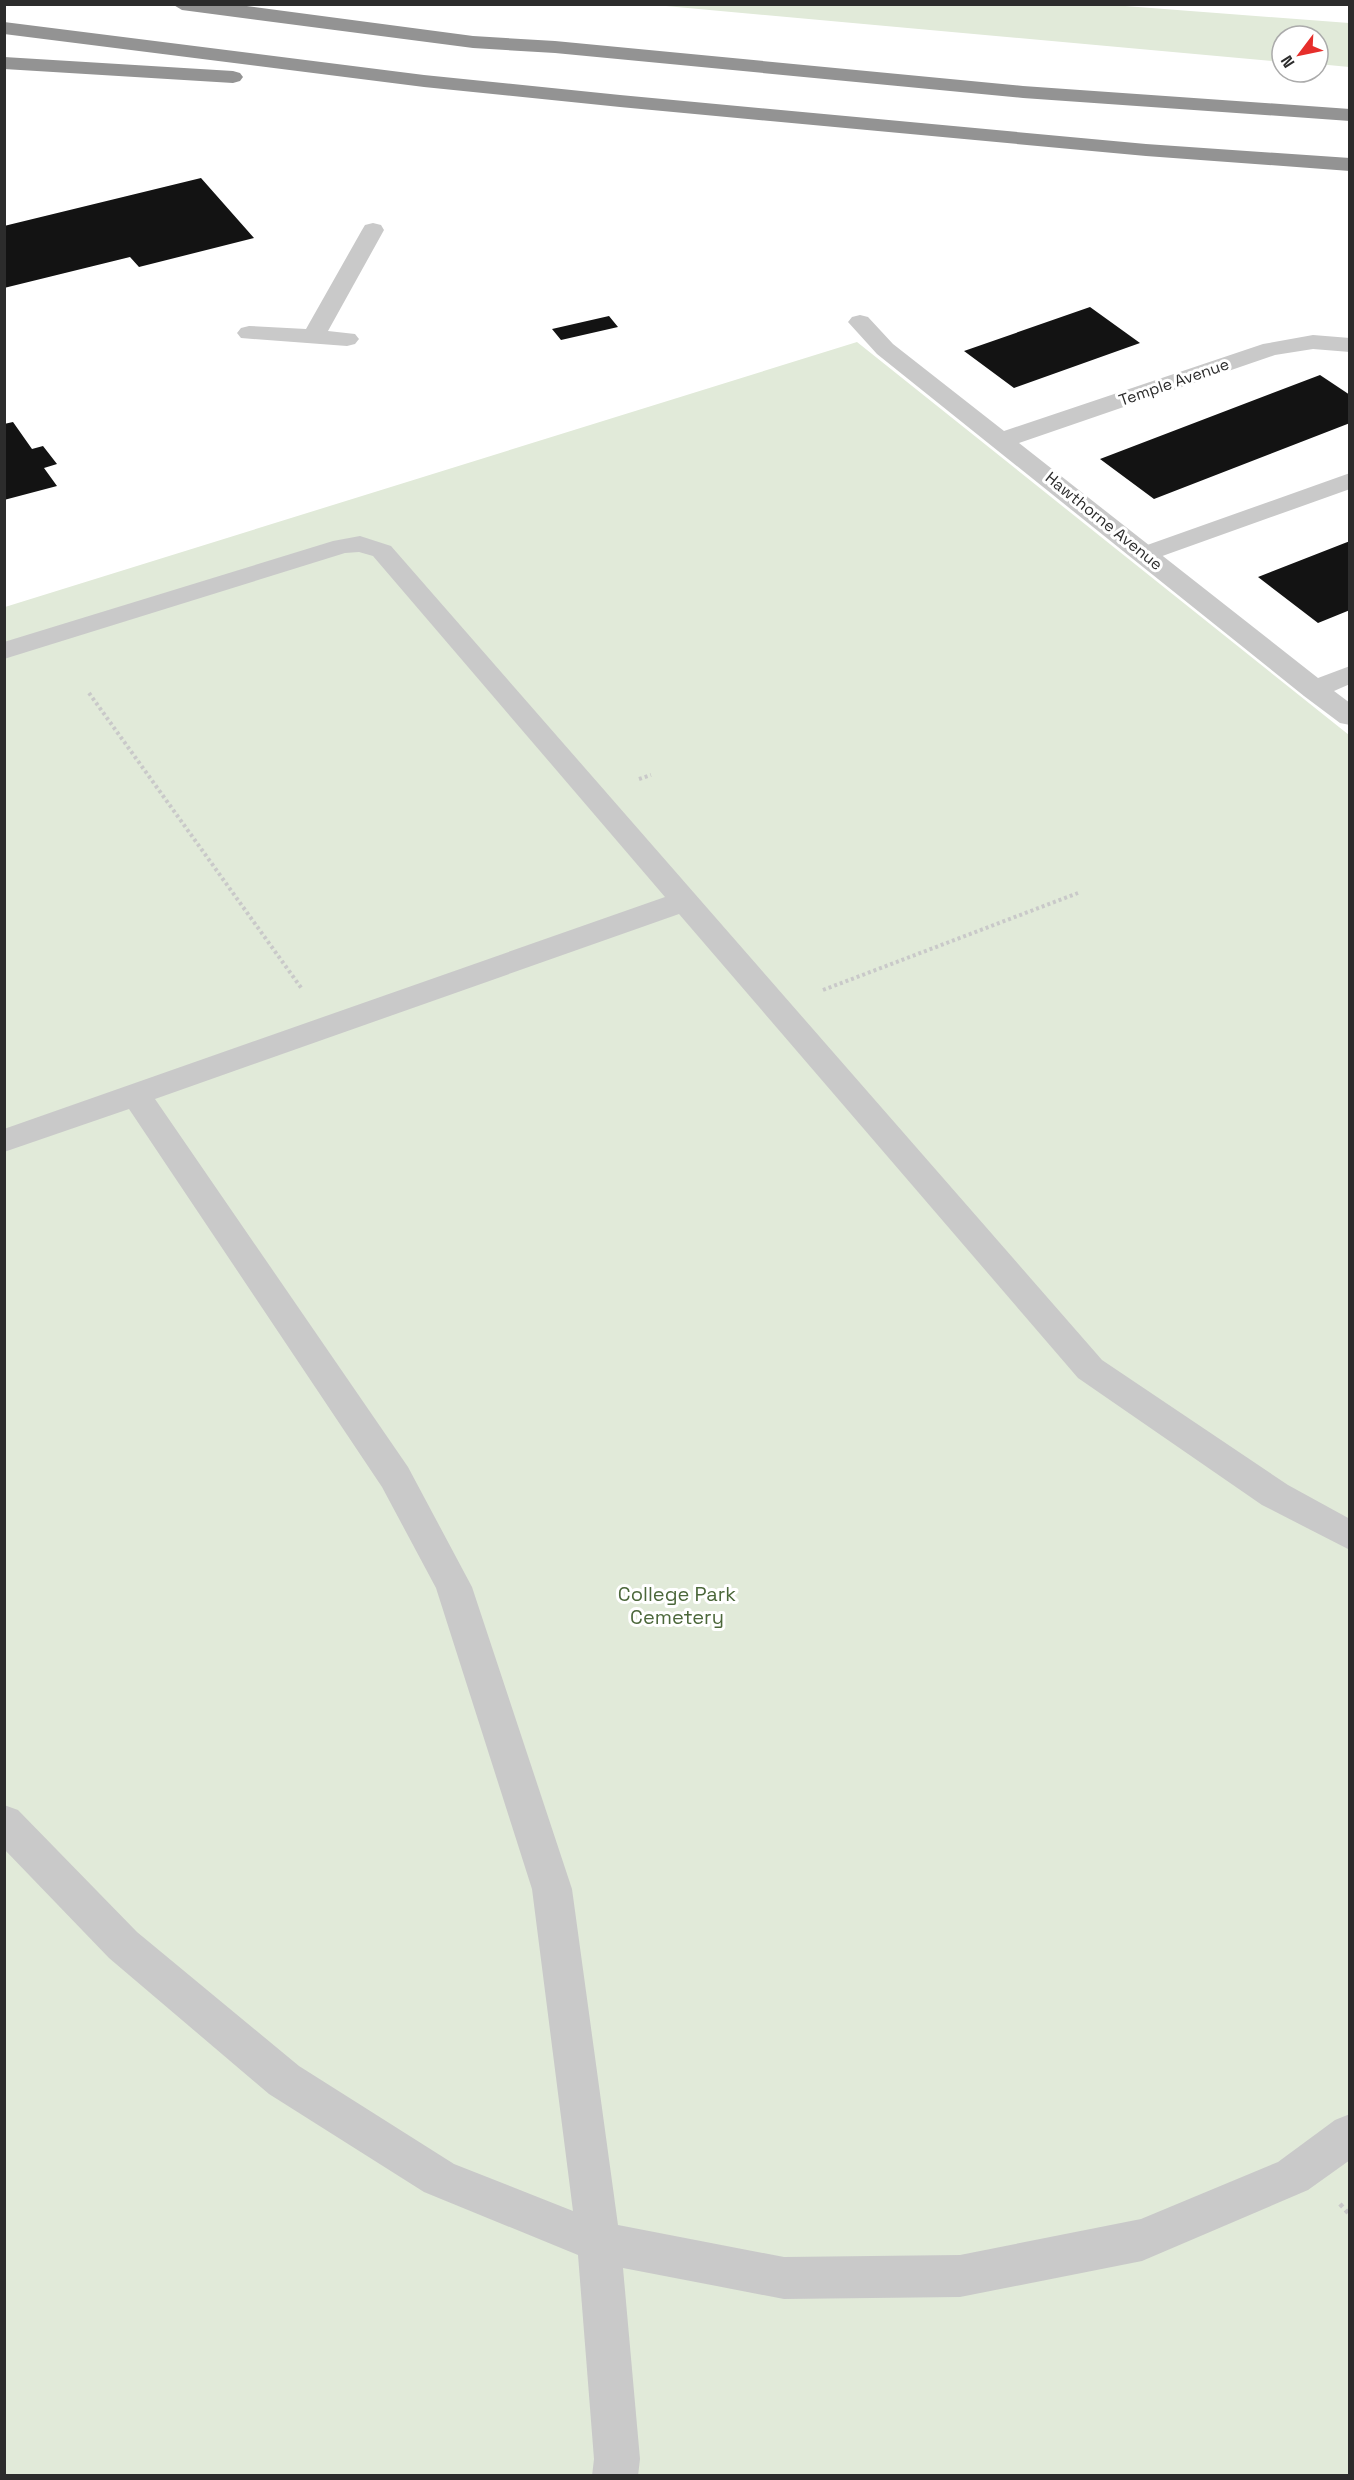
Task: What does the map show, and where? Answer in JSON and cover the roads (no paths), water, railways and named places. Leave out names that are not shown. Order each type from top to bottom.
[{"type":"highway","points":[[182,4],[473,42],[555,47],[1023,92],[1350,115]]},
{"type":"highway","points":[[313,4],[370,11],[473,42]]},
{"type":"highway","points":[[4,28],[424,81],[1100,145],[1350,165]]},
{"type":"highway","points":[[4,63],[280,79],[424,81]]},
{"type":"street","points":[[313,337],[373,230]]},
{"type":"street","name":"Hawthorne Avenue","points":[[860,322],[885,349],[1350,717]]},
{"type":"street","points":[[249,333],[347,339]]},
{"type":"street","name":"Temple Avenue","points":[[1002,440],[1271,349],[1313,342],[1350,345]]},
{"type":"street","points":[[1145,554],[1350,480]]},
{"type":"street","points":[[4,651],[342,546],[360,544],[382,550],[1090,1369],[1275,1495],[1350,1536]]},
{"type":"street","points":[[1314,690],[1350,674]]},
{"type":"street","points":[[4,1142],[685,901]]},
{"type":"street","points":[[136,1095],[395,1477],[454,1587],[552,1889],[599,2242],[617,2459],[615,2475]]},
{"type":"street","points":[[4,1822],[123,1945],[284,2080],[439,2178],[599,2242],[784,2278],[960,2277],[1143,2240],[1293,2176],[1350,2134]]},
{"type":"park label","name":"College Park Cemetery","points":[[677,1606]]}]
